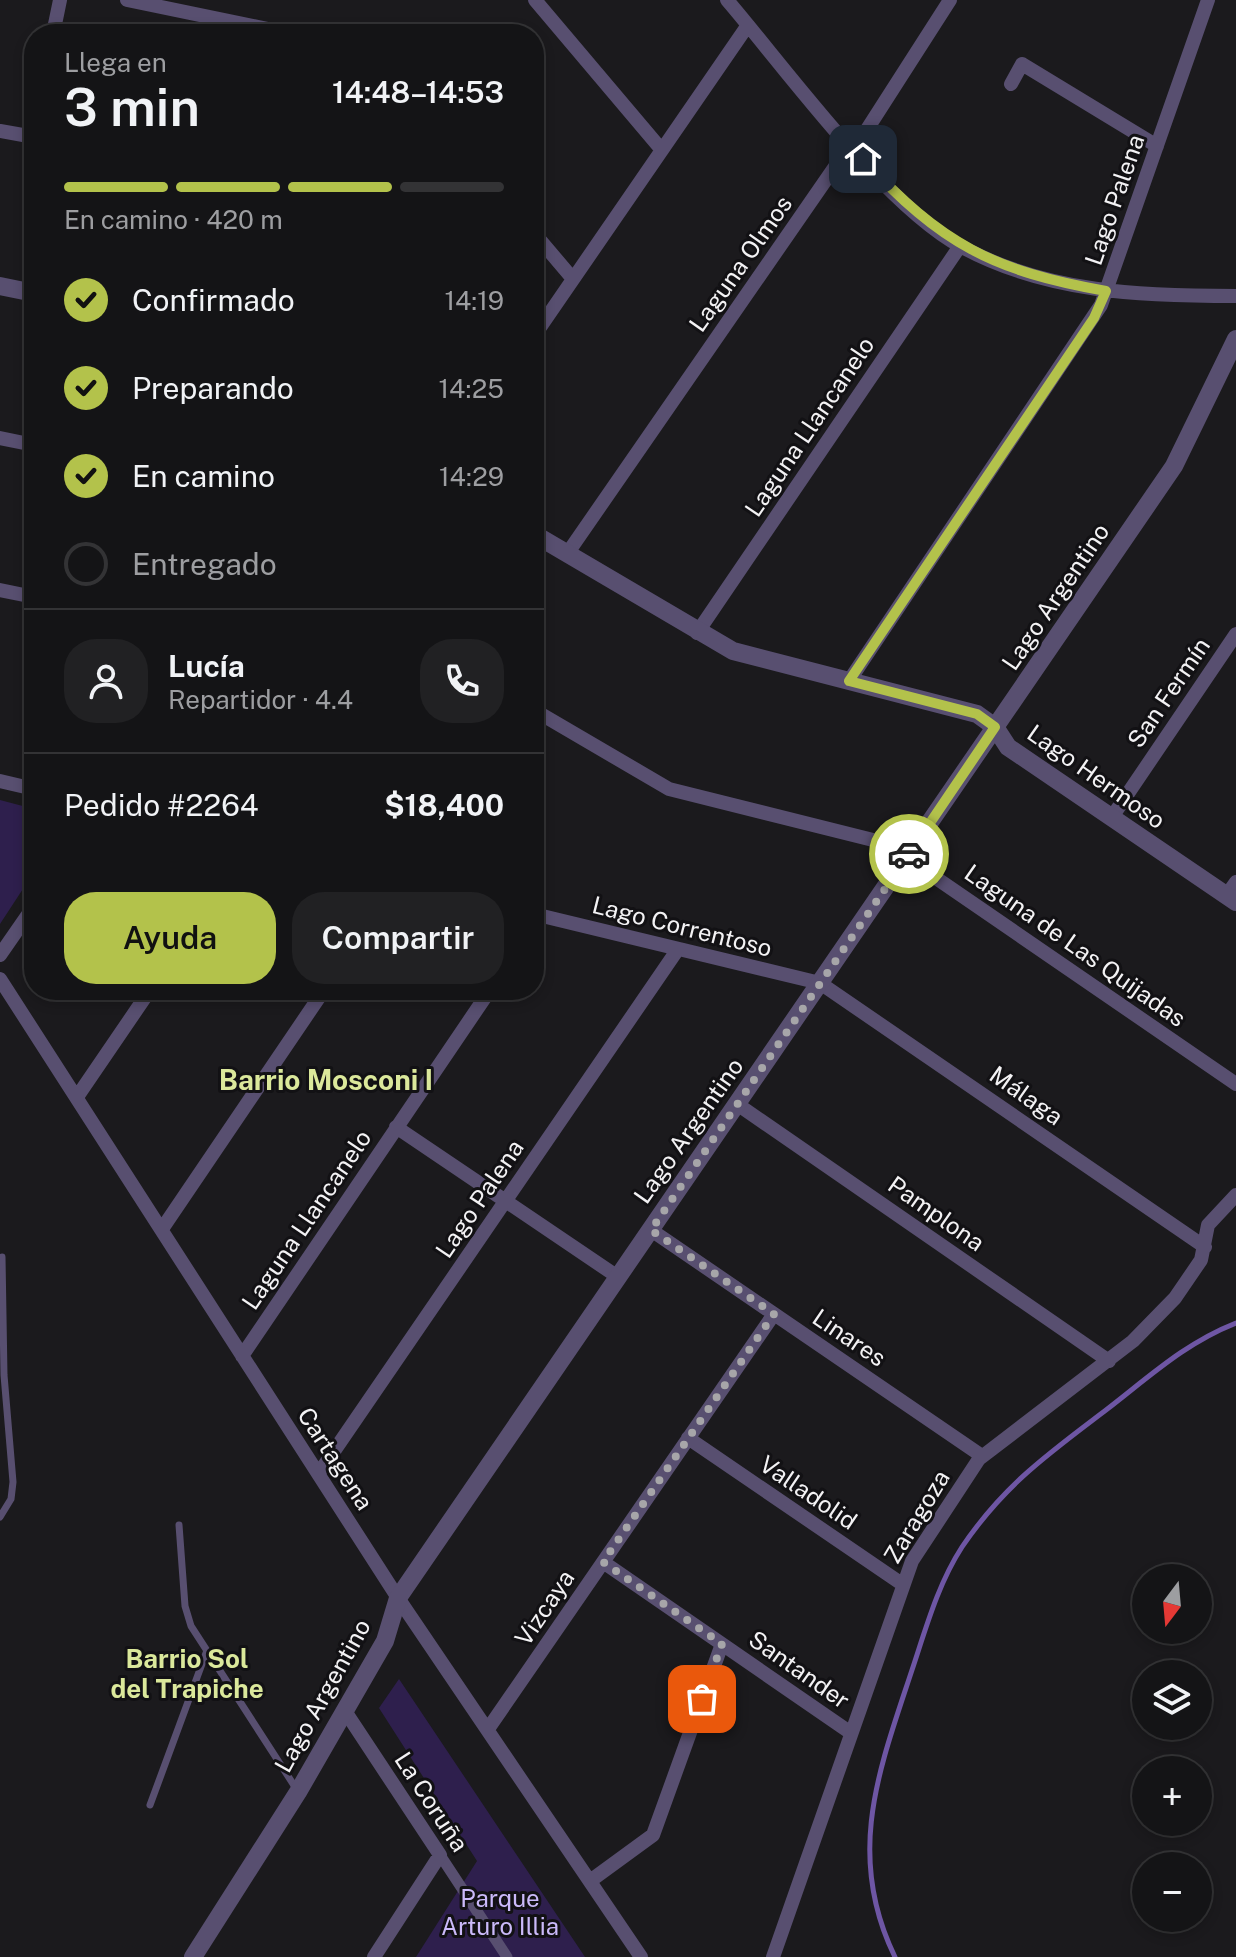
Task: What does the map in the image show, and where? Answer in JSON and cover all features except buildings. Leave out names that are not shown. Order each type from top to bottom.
[{"type":"street","points":[[55,24],[60,0]]},
{"type":"street","points":[[127,0],[242,24]]},
{"type":"street","points":[[535,0],[661,149]]},
{"type":"street","points":[[727,0],[850,145],[902,199],[960,246],[1027,274],[1106,291],[1166,296],[1236,296]]},
{"type":"street","name":"Laguna Olmos","points":[[567,554],[850,145],[866,131],[950,0]]},
{"type":"street","name":"Lago Palena","points":[[849,681],[1094,318],[1208,0]]},
{"type":"street","points":[[544,321],[748,25]]},
{"type":"street","points":[[1011,84],[1022,64],[1157,146]]},
{"type":"street","points":[[0,131],[24,135]]},
{"type":"street","points":[[544,245],[573,279]]},
{"type":"street","name":"Laguna Llancanelo","points":[[697,633],[960,246]]},
{"type":"street","points":[[0,286],[24,291]]},
{"type":"street","name":"Lago Argentino","points":[[193,1957],[298,1792],[385,1641],[398,1598],[1174,466],[1236,339]]},
{"type":"street","points":[[0,438],[24,443]]},
{"type":"street","name":"Lago Hermoso","points":[[544,540],[697,633],[733,651],[977,714],[995,727],[1008,747],[1233,893]]},
{"type":"street","points":[[0,590],[24,595]]},
{"type":"street","name":"San Fermín","points":[[1112,817],[1236,634]]},
{"type":"street","name":"Laguna de Las Quijadas","points":[[544,716],[669,789],[885,843],[1236,1084]]},
{"type":"street","points":[[0,781],[24,787]]},
{"type":"street","name":"Lago Correntoso","points":[[544,917],[820,983]]},
{"type":"street","points":[[0,955],[24,920]]},
{"type":"street","name":"Lago Palena","points":[[319,1473],[678,949]]},
{"type":"street","name":"Cartagena","points":[[0,979],[398,1598],[641,1957]]},
{"type":"street","name":"Málaga","points":[[820,983],[1205,1247]]},
{"type":"street","points":[[77,1097],[143,1000]]},
{"type":"street","points":[[162,1229],[317,1000]]},
{"type":"street","name":"Laguna Llancanelo","points":[[242,1356],[483,1000]]},
{"type":"street","name":"Pamplona","points":[[737,1104],[1109,1361]]},
{"type":"street","points":[[396,1127],[618,1277]]},
{"type":"street","name":"Zaragoza","points":[[773,1957],[912,1561],[982,1456],[1109,1361],[1175,1298],[1201,1260],[1208,1225],[1236,1195]]},
{"type":"street","name":"Linares","points":[[651,1230],[982,1456]]},
{"type":"street","name":"Vizcaya","points":[[488,1729],[774,1314]]},
{"type":"street","name":"Valladolid","points":[[688,1438],[902,1584]]},
{"type":"street","name":"Santander","points":[[603,1562],[851,1733]]},
{"type":"street","points":[[590,1881],[653,1835],[722,1644]]},
{"type":"street","name":"La Coruña","points":[[345,1711],[507,1957]]},
{"type":"street","points":[[374,1957],[440,1855]]},
{"type":"lane","points":[[0,1517],[11,1499],[13,1482],[4,1375],[2,1257]]},
{"type":"lane","points":[[179,1525],[185,1606],[206,1653],[298,1792]]},
{"type":"lane","points":[[150,1805],[206,1653]]},
{"type":"green space","points":[[0,800],[24,806],[24,887],[0,924]]},
{"type":"green space","name":"Parque Arturo Illia","points":[[399,1679],[585,1957],[416,1957],[477,1861],[379,1708]]},
{"type":"waterway","points":[[895,1957],[880,1919],[872,1883],[872,1813],[888,1743],[933,1607],[954,1561],[994,1506],[1046,1456],[1168,1362],[1200,1340],[1236,1323]]},
{"type":"way so far","points":[[702,1699],[722,1644],[603,1562],[774,1314],[651,1230],[909,854]]},
{"type":"district","name":"Barrio Mosconi I","points":[[326,1080]]},
{"type":"district","name":"Barrio Sol del Trapiche","points":[[187,1674]]},
{"type":"route","points":[[863,159],[923,218],[960,246],[1027,274],[1106,291],[1094,318],[849,681],[977,714],[995,727],[909,854]]}]
